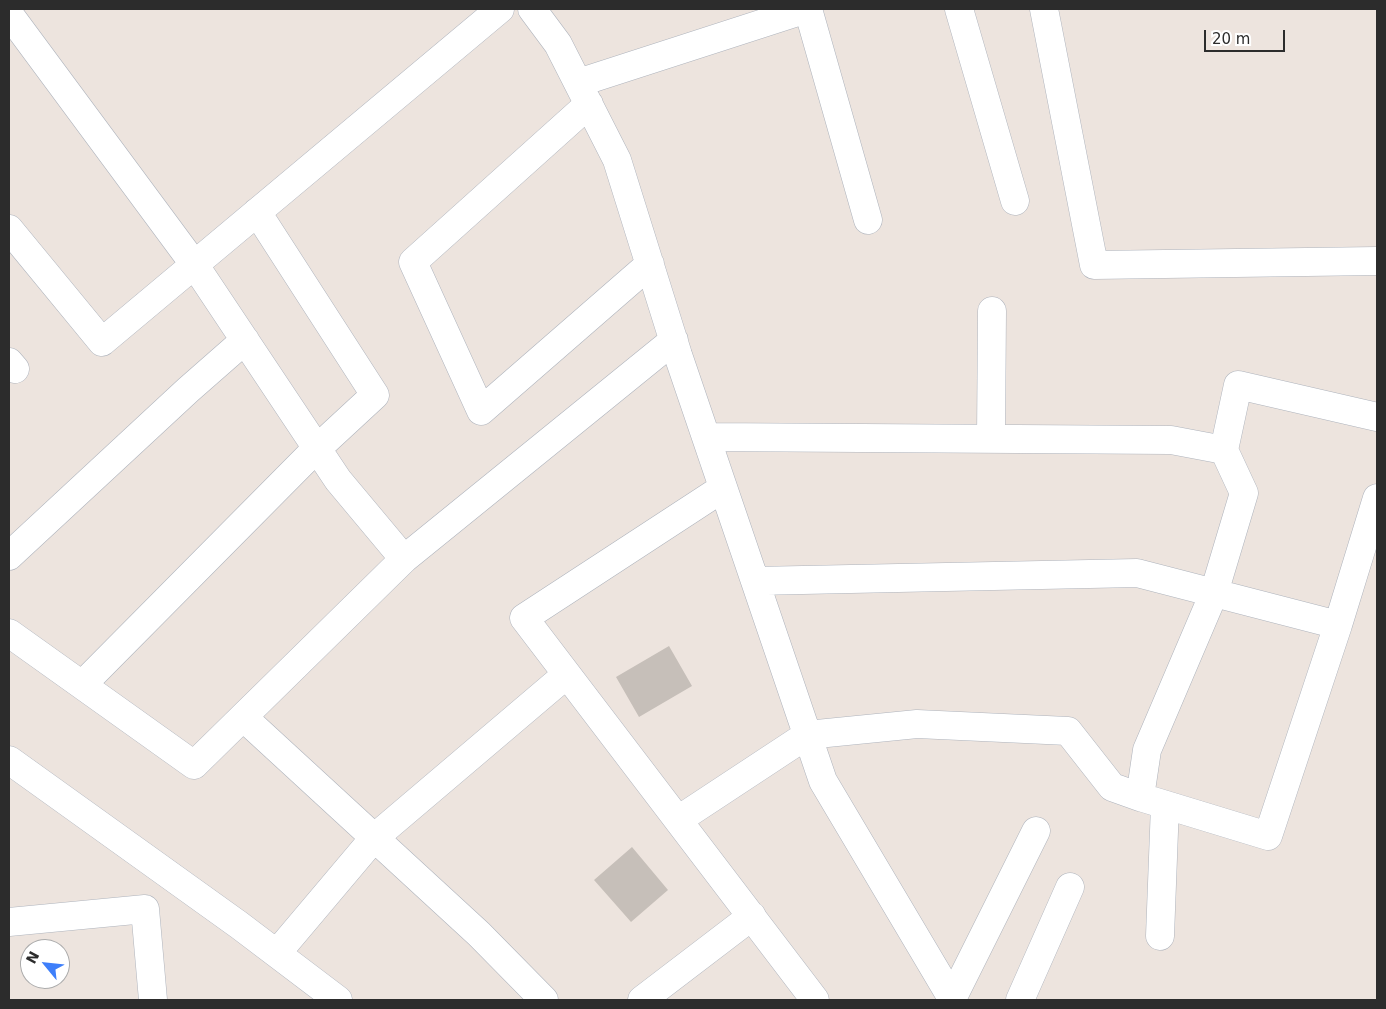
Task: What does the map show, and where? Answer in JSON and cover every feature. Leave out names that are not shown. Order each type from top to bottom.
[{"type":"street","points":[[9,229],[102,342],[500,9]]},
{"type":"street","points":[[532,9],[558,44],[617,160],[706,438],[823,781],[952,1000]]},
{"type":"street","points":[[650,264],[481,411],[413,262],[583,94],[808,9],[868,220]]},
{"type":"street","points":[[959,9],[1015,201]]},
{"type":"street","points":[[1044,9],[1094,265],[1377,261]]},
{"type":"street","points":[[9,14],[194,264],[338,480],[404,559]]},
{"type":"street","points":[[82,685],[317,448],[375,395],[257,212]]},
{"type":"street","points":[[991,438],[992,311]]},
{"type":"street","points":[[9,556],[188,390],[245,340]]},
{"type":"street","points":[[9,633],[194,765],[404,559],[674,340]]},
{"type":"street","points":[[1160,936],[1153,801],[1147,750],[1214,594],[1244,493],[1224,450],[1238,385],[1377,417]]},
{"type":"street","points":[[706,438],[1171,440],[1224,450]]},
{"type":"street","points":[[724,488],[524,618],[815,1000]]},
{"type":"street","points":[[678,820],[807,735],[917,724],[1068,731],[1112,787],[1268,836],[1338,625],[1377,498]]},
{"type":"street","points":[[755,581],[1137,573],[1338,625]]},
{"type":"street","points":[[277,953],[374,838],[566,675]]},
{"type":"street","points":[[243,718],[478,934],[544,1000]]},
{"type":"street","points":[[9,760],[277,953],[338,1000]]},
{"type":"street","points":[[952,1000],[1036,831]]},
{"type":"street","points":[[1020,1000],[1070,888]]},
{"type":"street","points":[[9,922],[145,909],[153,1000]]},
{"type":"street","points":[[642,1000],[752,916]]},
{"type":"building","points":[[669,646],[692,686],[639,717],[616,677]]},
{"type":"building","points":[[632,847],[668,890],[631,922],[594,880]]}]
